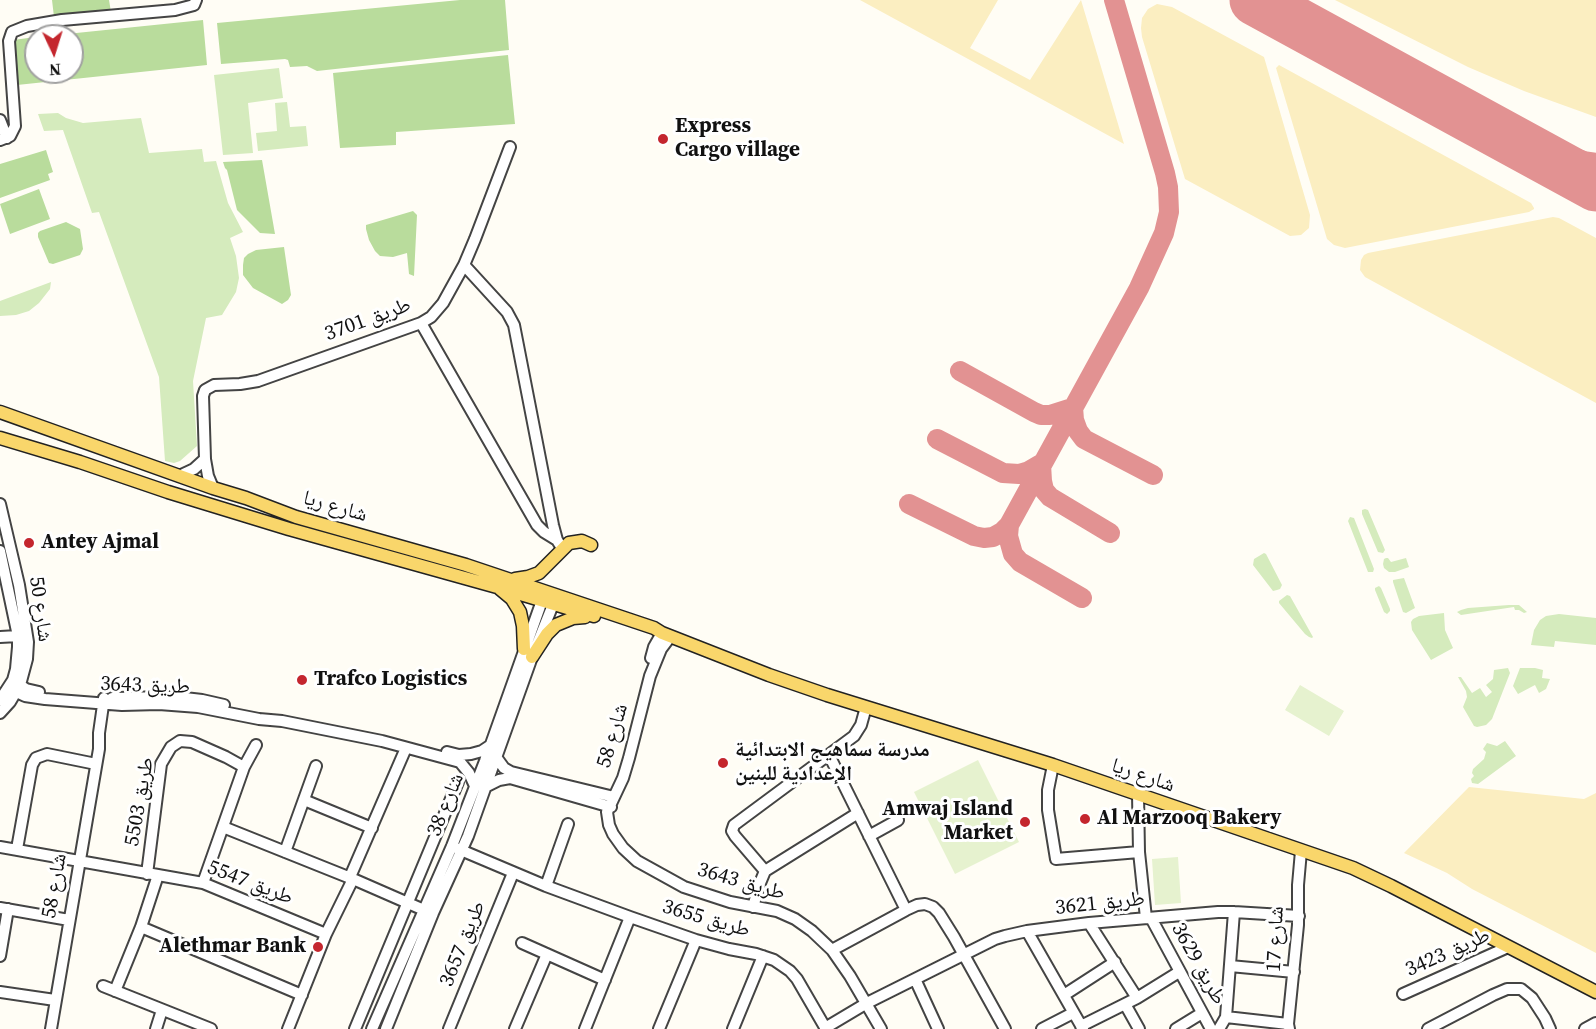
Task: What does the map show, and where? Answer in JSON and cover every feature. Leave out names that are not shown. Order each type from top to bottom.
[{"type":"main road","name":"شارع ريا","points":[[0,412],[296,517],[466,565],[508,579],[597,617],[651,634],[666,635]]},
{"type":"main road","name":"شارع ريا","points":[[0,438],[289,530],[654,628],[666,635],[769,675],[1053,765],[1353,868],[1379,879],[1596,992]]},
{"type":"main road","points":[[0,449],[14,443]]},
{"type":"main road","points":[[508,579],[521,579],[539,573],[560,544],[578,540],[591,545]]},
{"type":"main road","points":[[497,587],[512,599],[519,612],[528,653]]},
{"type":"main road","points":[[528,653],[561,622],[579,616],[597,617]]},
{"type":"street","points":[[0,120],[3,139],[13,133],[15,126],[9,40],[12,32],[27,26],[62,20],[176,10],[194,5],[196,0]]},
{"type":"street","name":"طريق 3701","points":[[213,488],[208,476],[206,459],[203,396],[208,387],[258,381],[422,323],[440,308],[464,265],[510,147]]},
{"type":"street","points":[[464,265],[507,312],[514,325],[560,544]]},
{"type":"street","points":[[422,323],[537,525],[560,544]]},
{"type":"street","points":[[179,476],[194,469],[206,459]]},
{"type":"street","name":"شارع 50","points":[[0,504],[4,559],[28,642],[27,659],[0,713]]},
{"type":"street","name":"شارع 50","points":[[0,700],[14,686],[18,658],[13,586]]},
{"type":"street","name":"شارع 38","points":[[386,1029],[433,913],[480,786],[491,745],[549,598]]},
{"type":"street","name":"شارع 58","points":[[612,802],[629,758],[650,676],[651,656],[654,647],[666,635]]},
{"type":"street","name":"شارع 50","points":[[0,637],[18,636]]},
{"type":"street","name":"شارع 38","points":[[480,786],[496,758],[528,653]]},
{"type":"street","name":"طريق 3643","points":[[14,686],[25,696],[37,698],[185,706],[282,721],[382,741],[460,762],[480,786]]},
{"type":"street","name":"شارع 58","points":[[51,1029],[107,701]]},
{"type":"street","points":[[866,707],[861,725],[854,735],[829,755],[906,910]]},
{"type":"street","name":"طريق 5503","points":[[153,874],[161,764],[171,747],[180,741],[192,742],[244,767]]},
{"type":"street","name":"طريق 3643","points":[[382,741],[394,741],[465,755],[477,753],[491,745]]},
{"type":"street","points":[[203,883],[244,767],[256,745]]},
{"type":"street","points":[[288,1029],[406,748]]},
{"type":"street","points":[[17,849],[32,765],[36,758],[47,754],[96,764]]},
{"type":"street","name":"طريق 3643","points":[[765,871],[735,836],[732,831],[734,825],[829,755]]},
{"type":"street","points":[[496,758],[504,768],[511,772],[612,802]]},
{"type":"street","points":[[1053,765],[1048,790],[1048,810],[1056,859],[1139,852]]},
{"type":"street","points":[[285,852],[316,766]]},
{"type":"street","points":[[480,786],[510,778],[612,802]]},
{"type":"street","name":"شارع 38","points":[[354,1029],[458,782]]},
{"type":"street","name":"طريق 3629","points":[[1138,794],[1139,852],[1148,918],[1211,1029]]},
{"type":"street","points":[[304,800],[372,828]]},
{"type":"street","name":"طريق 3643","points":[[612,802],[607,816],[615,838],[633,857],[646,866],[684,887],[712,898],[777,911],[795,919],[812,931],[832,950],[867,1003],[881,1029]]},
{"type":"street","points":[[753,907],[765,871],[858,813]]},
{"type":"street","points":[[869,836],[898,820]]},
{"type":"street","points":[[546,886],[568,824]]},
{"type":"street","points":[[223,827],[352,878],[424,910]]},
{"type":"street","name":"طريق 5547","points":[[0,847],[203,883],[326,934]]},
{"type":"street","name":"شارع 38","points":[[372,1029],[424,910],[457,848]]},
{"type":"street","name":"طريق 3655","points":[[457,848],[513,873],[630,917],[696,940],[774,960],[797,979],[825,1029]]},
{"type":"street","name":"شارع 17","points":[[1288,1027],[1299,916],[1298,885],[1301,851]]},
{"type":"street","name":"طريق 3657","points":[[449,1029],[513,873]]},
{"type":"street","points":[[115,991],[141,927],[153,874]]},
{"type":"street","points":[[832,950],[917,905],[925,904],[933,907],[964,954],[1005,1029]]},
{"type":"street","points":[[0,956],[4,908],[69,920]]},
{"type":"street","points":[[1219,1029],[1226,1017],[1234,912]]},
{"type":"street","name":"طريق 3621","points":[[825,1029],[867,1003],[964,954],[995,939],[1027,931],[1089,923],[1234,912],[1299,916]]},
{"type":"street","points":[[585,1029],[630,917]]},
{"type":"street","points":[[1089,923],[1137,998]]},
{"type":"street","points":[[141,927],[302,995]]},
{"type":"street","points":[[1027,931],[1082,1028],[1179,972]]},
{"type":"street","points":[[659,1029],[696,940]]},
{"type":"street","points":[[522,943],[605,980]]},
{"type":"street","name":"طريق 3423","points":[[1404,994],[1508,947]]},
{"type":"street","points":[[515,1029],[547,954]]},
{"type":"street","points":[[732,1029],[763,956]]},
{"type":"street","points":[[1064,994],[1114,962]]},
{"type":"street","points":[[1230,966],[1294,972]]},
{"type":"street","points":[[915,979],[938,1029]]},
{"type":"street","points":[[103,986],[211,1029]]},
{"type":"street","points":[[1428,1029],[1493,995],[1521,988],[1533,998],[1550,1029]]},
{"type":"street","points":[[0,992],[55,1000]]},
{"type":"street","points":[[1125,1004],[1139,1029]]},
{"type":"street","points":[[156,1029],[162,1010]]},
{"type":"street","points":[[1042,1029],[1073,1013]]},
{"type":"street","points":[[1176,1029],[1202,1013]]},
{"type":"street","points":[[1226,1017],[1288,1027]]},
{"type":"street","points":[[1585,1029],[1596,1023]]},
{"type":"green space","points":[[52,0],[109,0],[111,12],[54,17]]},
{"type":"green space","points":[[460,0],[505,0],[509,50],[317,71],[307,66],[290,67],[288,60],[285,59],[221,64],[217,23]]},
{"type":"green space","points":[[203,20],[207,65],[84,78],[84,32]]},
{"type":"green space","points":[[24,39],[24,84],[26,84],[17,85],[13,40]]},
{"type":"green space","points":[[508,55],[515,124],[396,132],[396,145],[340,148],[333,73]]},
{"type":"green space","points":[[279,68],[283,98],[248,103],[253,153],[223,155],[214,75]]},
{"type":"green space","points":[[287,102],[290,127],[306,126],[308,146],[258,151],[256,133],[277,131],[275,103]]},
{"type":"green space","points":[[58,113],[83,123],[141,118],[149,153],[202,149],[204,162],[216,161],[228,203],[243,232],[230,238],[236,256],[239,278],[236,292],[222,315],[206,318],[193,381],[197,446],[180,461],[174,463],[165,461],[159,377],[99,212],[92,213],[63,130],[44,131],[38,114]]},
{"type":"green space","points":[[46,150],[53,172],[48,174],[50,180],[0,198],[0,164]]},
{"type":"green space","points":[[262,160],[275,234],[260,233],[237,210],[223,162]]},
{"type":"green space","points":[[39,189],[50,219],[10,234],[0,204]]},
{"type":"green space","points":[[413,211],[417,215],[414,276],[409,274],[407,253],[393,257],[380,256],[369,240],[366,229],[366,225]]},
{"type":"green space","points":[[66,222],[80,229],[83,249],[80,255],[53,264],[49,263],[38,233]]},
{"type":"green space","points":[[284,247],[291,295],[282,304],[253,288],[243,275],[243,265],[244,258],[256,250]]},
{"type":"green space","points":[[51,282],[50,289],[29,311],[0,316],[0,301]]},
{"type":"green space","points":[[1362,510],[1368,510],[1385,550],[1383,553],[1378,552],[1362,514]]},
{"type":"green space","points":[[1350,517],[1354,518],[1374,569],[1373,572],[1368,572],[1348,521]]},
{"type":"green space","points":[[1264,553],[1282,585],[1280,589],[1273,591],[1253,565],[1254,559]]},
{"type":"green space","points":[[1386,558],[1391,562],[1406,558],[1409,567],[1389,572],[1383,564]]},
{"type":"green space","points":[[1404,578],[1415,608],[1406,613],[1403,612],[1393,582],[1393,580]]},
{"type":"green space","points":[[1379,586],[1390,609],[1387,614],[1375,590]]},
{"type":"green space","points":[[1287,595],[1290,596],[1312,638],[1305,634],[1279,603]]},
{"type":"green space","points":[[1519,605],[1527,612],[1515,610],[1514,607],[1461,615],[1457,612],[1468,608]]},
{"type":"green space","points":[[1444,613],[1445,630],[1453,648],[1431,660],[1412,630],[1411,622],[1419,616]]},
{"type":"green space","points":[[1559,614],[1596,618],[1596,645],[1555,641],[1554,647],[1531,645],[1534,630],[1540,620],[1546,616]]},
{"type":"green space","points":[[1508,668],[1510,673],[1492,719],[1486,725],[1474,726],[1463,707],[1467,697],[1466,691],[1458,677],[1461,677],[1472,693],[1480,688],[1486,697],[1492,692],[1486,685],[1493,679],[1494,670]]},
{"type":"green space","points":[[1520,668],[1543,670],[1542,678],[1550,679],[1546,689],[1539,693],[1535,685],[1518,694],[1513,686]]},
{"type":"green space","points":[[1300,685],[1344,711],[1329,736],[1285,710]]},
{"type":"green space","points":[[1505,741],[1516,756],[1478,784],[1472,783],[1473,769],[1484,759],[1486,752],[1483,749],[1487,743],[1497,746]]},
{"type":"green space","points":[[978,760],[1019,842],[955,874],[914,792]]},
{"type":"green space","points":[[1178,857],[1181,903],[1155,905],[1152,859]]},
{"type":"sand","points":[[860,0],[998,0],[970,48],[1030,80],[1081,0],[1124,144]]},
{"type":"sand","points":[[1335,0],[1596,0],[1596,117],[1524,91],[1468,67]]},
{"type":"sand","points":[[1157,4],[1172,7],[1264,57],[1310,215],[1309,228],[1301,235],[1290,236],[1185,179],[1142,37],[1142,18],[1148,9]]},
{"type":"sand","points":[[1279,65],[1531,203],[1534,209],[1529,212],[1345,248],[1334,245],[1327,239],[1276,68]]},
{"type":"sand","points":[[1553,217],[1596,238],[1596,403],[1365,277],[1360,270],[1361,260],[1368,253]]},
{"type":"sand","points":[[1469,787],[1584,799],[1596,793],[1596,953],[1472,889],[1447,873],[1404,853]]},
{"type":"taxiway","points":[[1082,598],[1020,562],[1013,554],[1008,536],[1009,525],[1139,288],[1164,233],[1169,212],[1165,173],[1114,0]]},
{"type":"taxiway","points":[[1477,121],[1533,144],[1596,163]]},
{"type":"taxiway","points":[[960,371],[1041,415],[1050,415],[1072,408]]},
{"type":"taxiway","points":[[1073,407],[1074,420],[1084,439],[1153,475]]},
{"type":"taxiway","points":[[937,439],[1003,473],[1019,474],[1041,464],[1044,490],[1050,497],[1110,533]]},
{"type":"taxiway","points":[[909,504],[974,536],[993,537],[1009,525]]},
{"type":"runway","points":[[1255,0],[1596,186]]},
{"type":"place","name":"Express Cargo village","points":[[663,139]]},
{"type":"place","name":"Antey Ajmal","points":[[29,543]]},
{"type":"place","name":"Trafco Logistics","points":[[302,680]]},
{"type":"place","name":"مدرسة سماهيج الابتدائية الإعدادية للبنين","points":[[723,763]]},
{"type":"place","name":"Al Marzooq Bakery","points":[[1085,819]]},
{"type":"place","name":"Amwaj Island Market","points":[[1025,822]]},
{"type":"place","name":"Alethmar Bank","points":[[318,947]]}]
